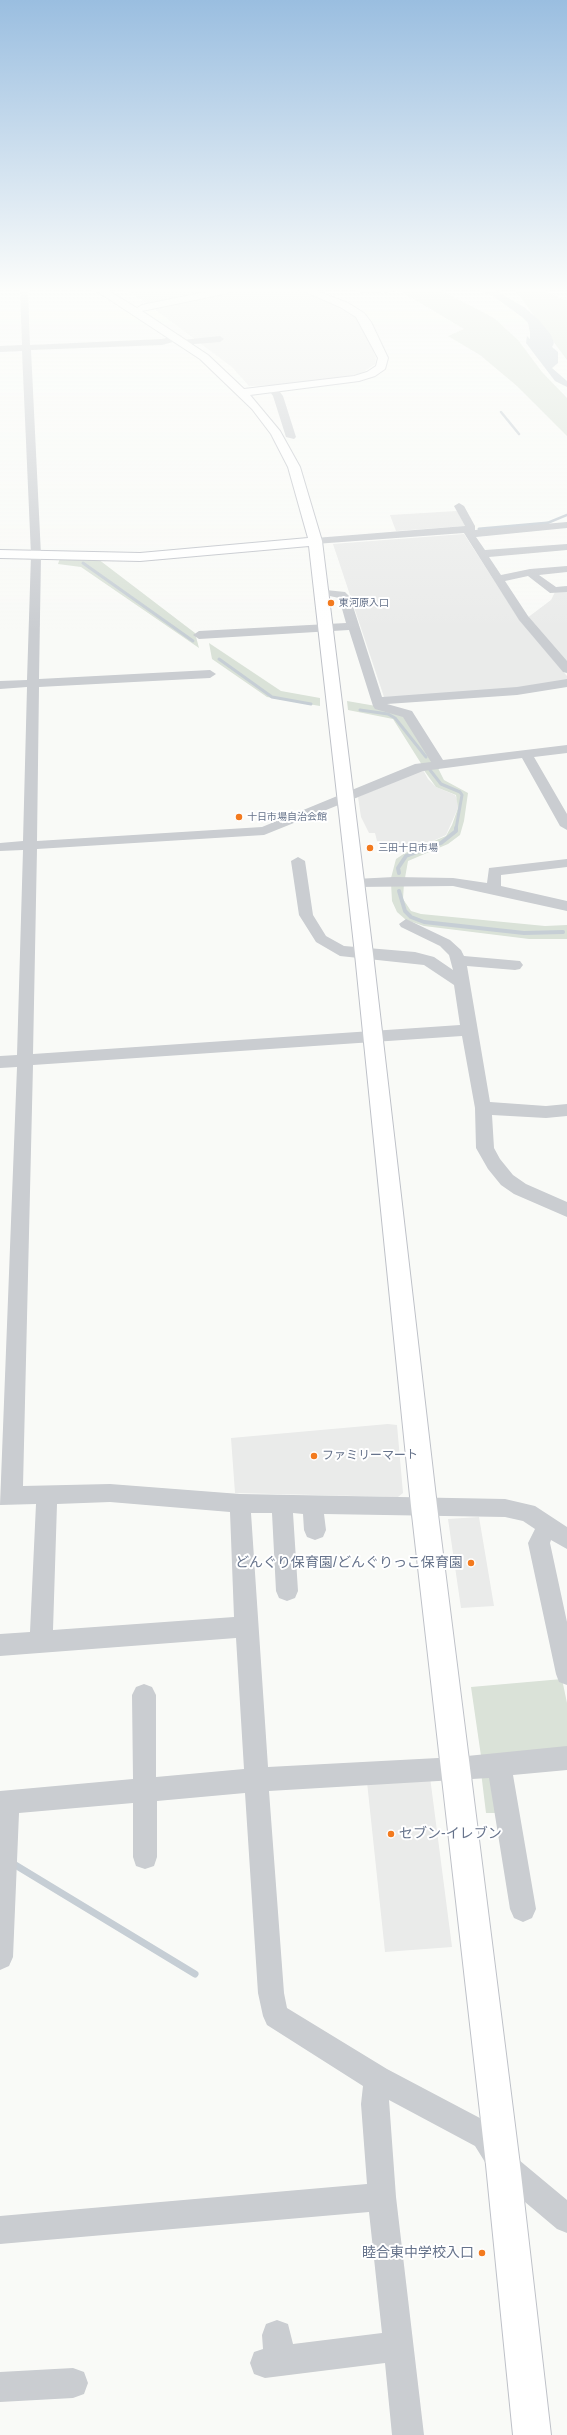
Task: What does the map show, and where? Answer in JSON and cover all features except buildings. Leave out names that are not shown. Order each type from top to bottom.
[{"type":"street","points":[[28,404],[36,555],[28,845],[25,1060],[6,1495],[110,1493],[240,1503],[505,1508],[528,1513],[567,1539]]},
{"type":"street","points":[[252,404],[276,433],[291,460],[304,496],[315,541],[324,628],[364,954],[424,1506],[457,1769],[503,2165],[532,2435]]},
{"type":"street","points":[[280,404],[291,436]]},
{"type":"street","points":[[459,506],[469,531],[497,579],[523,618],[567,668]]},
{"type":"street","points":[[0,554],[140,556],[315,541],[567,525]]},
{"type":"street","points":[[482,554],[567,547]]},
{"type":"street","points":[[497,579],[530,572],[567,569]]},
{"type":"street","points":[[530,572],[554,591],[567,589]]},
{"type":"street","points":[[320,592],[341,594],[344,597],[379,706],[408,714],[439,764]]},
{"type":"street","points":[[200,635],[353,626]]},
{"type":"street","points":[[0,685],[210,674]]},
{"type":"street","points":[[377,701],[517,691],[567,683]]},
{"type":"street","points":[[0,847],[264,831],[420,767],[567,749]]},
{"type":"street","points":[[526,754],[567,826]]},
{"type":"street","points":[[298,861],[306,915],[321,939],[340,951],[415,957],[429,961],[461,984]]},
{"type":"street","points":[[494,889],[494,871],[567,863]]},
{"type":"street","points":[[355,883],[394,881],[453,882],[494,889],[555,905],[567,906]]},
{"type":"street","points":[[406,924],[445,943],[456,953],[462,974],[461,984],[483,1108],[484,1148],[494,1164],[507,1180],[520,1189],[567,1210]]},
{"type":"street","points":[[458,960],[515,965]]},
{"type":"street","points":[[0,1062],[470,1030]]},
{"type":"street","points":[[483,1108],[546,1112],[567,1110]]},
{"type":"street","points":[[41,1642],[47,1495]]},
{"type":"street","points":[[240,1503],[256,1780],[271,1993],[276,2016],[377,2078],[486,2136],[503,2165],[567,2219]]},
{"type":"street","points":[[282,1504],[288,1591]]},
{"type":"street","points":[[313,1504],[314,1530]]},
{"type":"street","points":[[547,1527],[539,1543],[567,1670]]},
{"type":"street","points":[[0,1645],[246,1627]]},
{"type":"street","points":[[144,1695],[145,1856]]},
{"type":"street","points":[[0,1957],[4,1803],[256,1780],[457,1769],[567,1758]]},
{"type":"street","points":[[499,1764],[524,1908]]},
{"type":"street","points":[[377,2078],[375,2104],[382,2197],[408,2435]]},
{"type":"street","points":[[0,2230],[382,2197]]},
{"type":"street","points":[[274,2353],[398,2346]]},
{"type":"street","points":[[0,2387],[73,2383]]},
{"type":"shaded area","points":[[535,404],[567,404],[567,436]]},
{"type":"shaded area","points":[[457,511],[465,526],[396,531],[390,515]]},
{"type":"shaded area","points":[[464,534],[519,619],[567,676],[567,681],[502,691],[384,697],[333,544]]},
{"type":"shaded area","points":[[60,558],[98,559],[195,633],[199,648],[81,567],[58,564]]},
{"type":"shaded area","points":[[567,591],[567,663],[527,618],[551,600],[555,592]]},
{"type":"shaded area","points":[[209,643],[281,691],[320,698],[320,706],[267,697],[212,659]]},
{"type":"shaded area","points":[[347,701],[376,706],[404,715],[437,763],[422,765],[393,719],[348,710]]},
{"type":"shaded area","points":[[437,766],[444,780],[468,793],[464,821],[460,835],[448,844],[408,861],[405,878],[391,878],[396,859],[405,853],[446,836],[452,825],[458,808],[456,795],[436,787],[423,769]]},
{"type":"shaded area","points":[[423,770],[428,779],[436,787],[455,795],[457,799],[458,808],[446,835],[424,845],[398,846],[377,841],[375,833],[369,833],[361,817],[358,797]]},
{"type":"shaded area","points":[[391,883],[404,883],[403,899],[411,911],[421,914],[545,926],[567,925],[567,939],[529,939],[424,926],[406,920],[397,912],[392,901]]},
{"type":"shaded area","points":[[388,1424],[397,1425],[403,1493],[398,1497],[235,1493],[231,1438]]},
{"type":"shaded area","name":"どんぐり保育園/どんぐりっこ保育園","points":[[479,1517],[494,1606],[461,1608],[448,1519]]},
{"type":"shaded area","points":[[562,1679],[567,1703],[567,1749],[481,1756],[471,1687]]},
{"type":"shaded area","points":[[481,1772],[494,1778],[499,1813],[486,1813]]},
{"type":"shaded area","points":[[430,1777],[452,1947],[385,1952],[367,1782]]},
{"type":"waterway","points":[[501,412],[519,434]]},
{"type":"waterway","points":[[545,524],[567,515]]},
{"type":"waterway","points":[[479,529],[547,523]]},
{"type":"waterway","points":[[83,563],[193,641]]},
{"type":"waterway","points":[[219,659],[272,697],[311,704]]},
{"type":"waterway","points":[[360,710],[388,714],[395,718],[426,757]]},
{"type":"waterway","points":[[430,770],[441,784],[460,792],[462,795],[456,829]]},
{"type":"waterway","points":[[399,873],[398,868],[406,856],[441,843],[456,831],[456,829]]},
{"type":"waterway","points":[[399,891],[405,911],[411,917],[424,922],[524,933],[563,932]]},
{"type":"waterway","points":[[12,1863],[195,1974]]},
{"type":"place","name":"東河原入口","points":[[331,603]]},
{"type":"place","name":"十日市場自治会館","points":[[239,817]]},
{"type":"place","name":"三田十日市場","points":[[370,848]]},
{"type":"place","name":"ファミリーマート","points":[[314,1456]]},
{"type":"place","name":"どんぐり保育園/どんぐりっこ保育園","points":[[471,1563]]},
{"type":"place","name":"セブン-イレブン","points":[[391,1834]]},
{"type":"place","name":"睦合東中学校入口","points":[[482,2253]]}]
